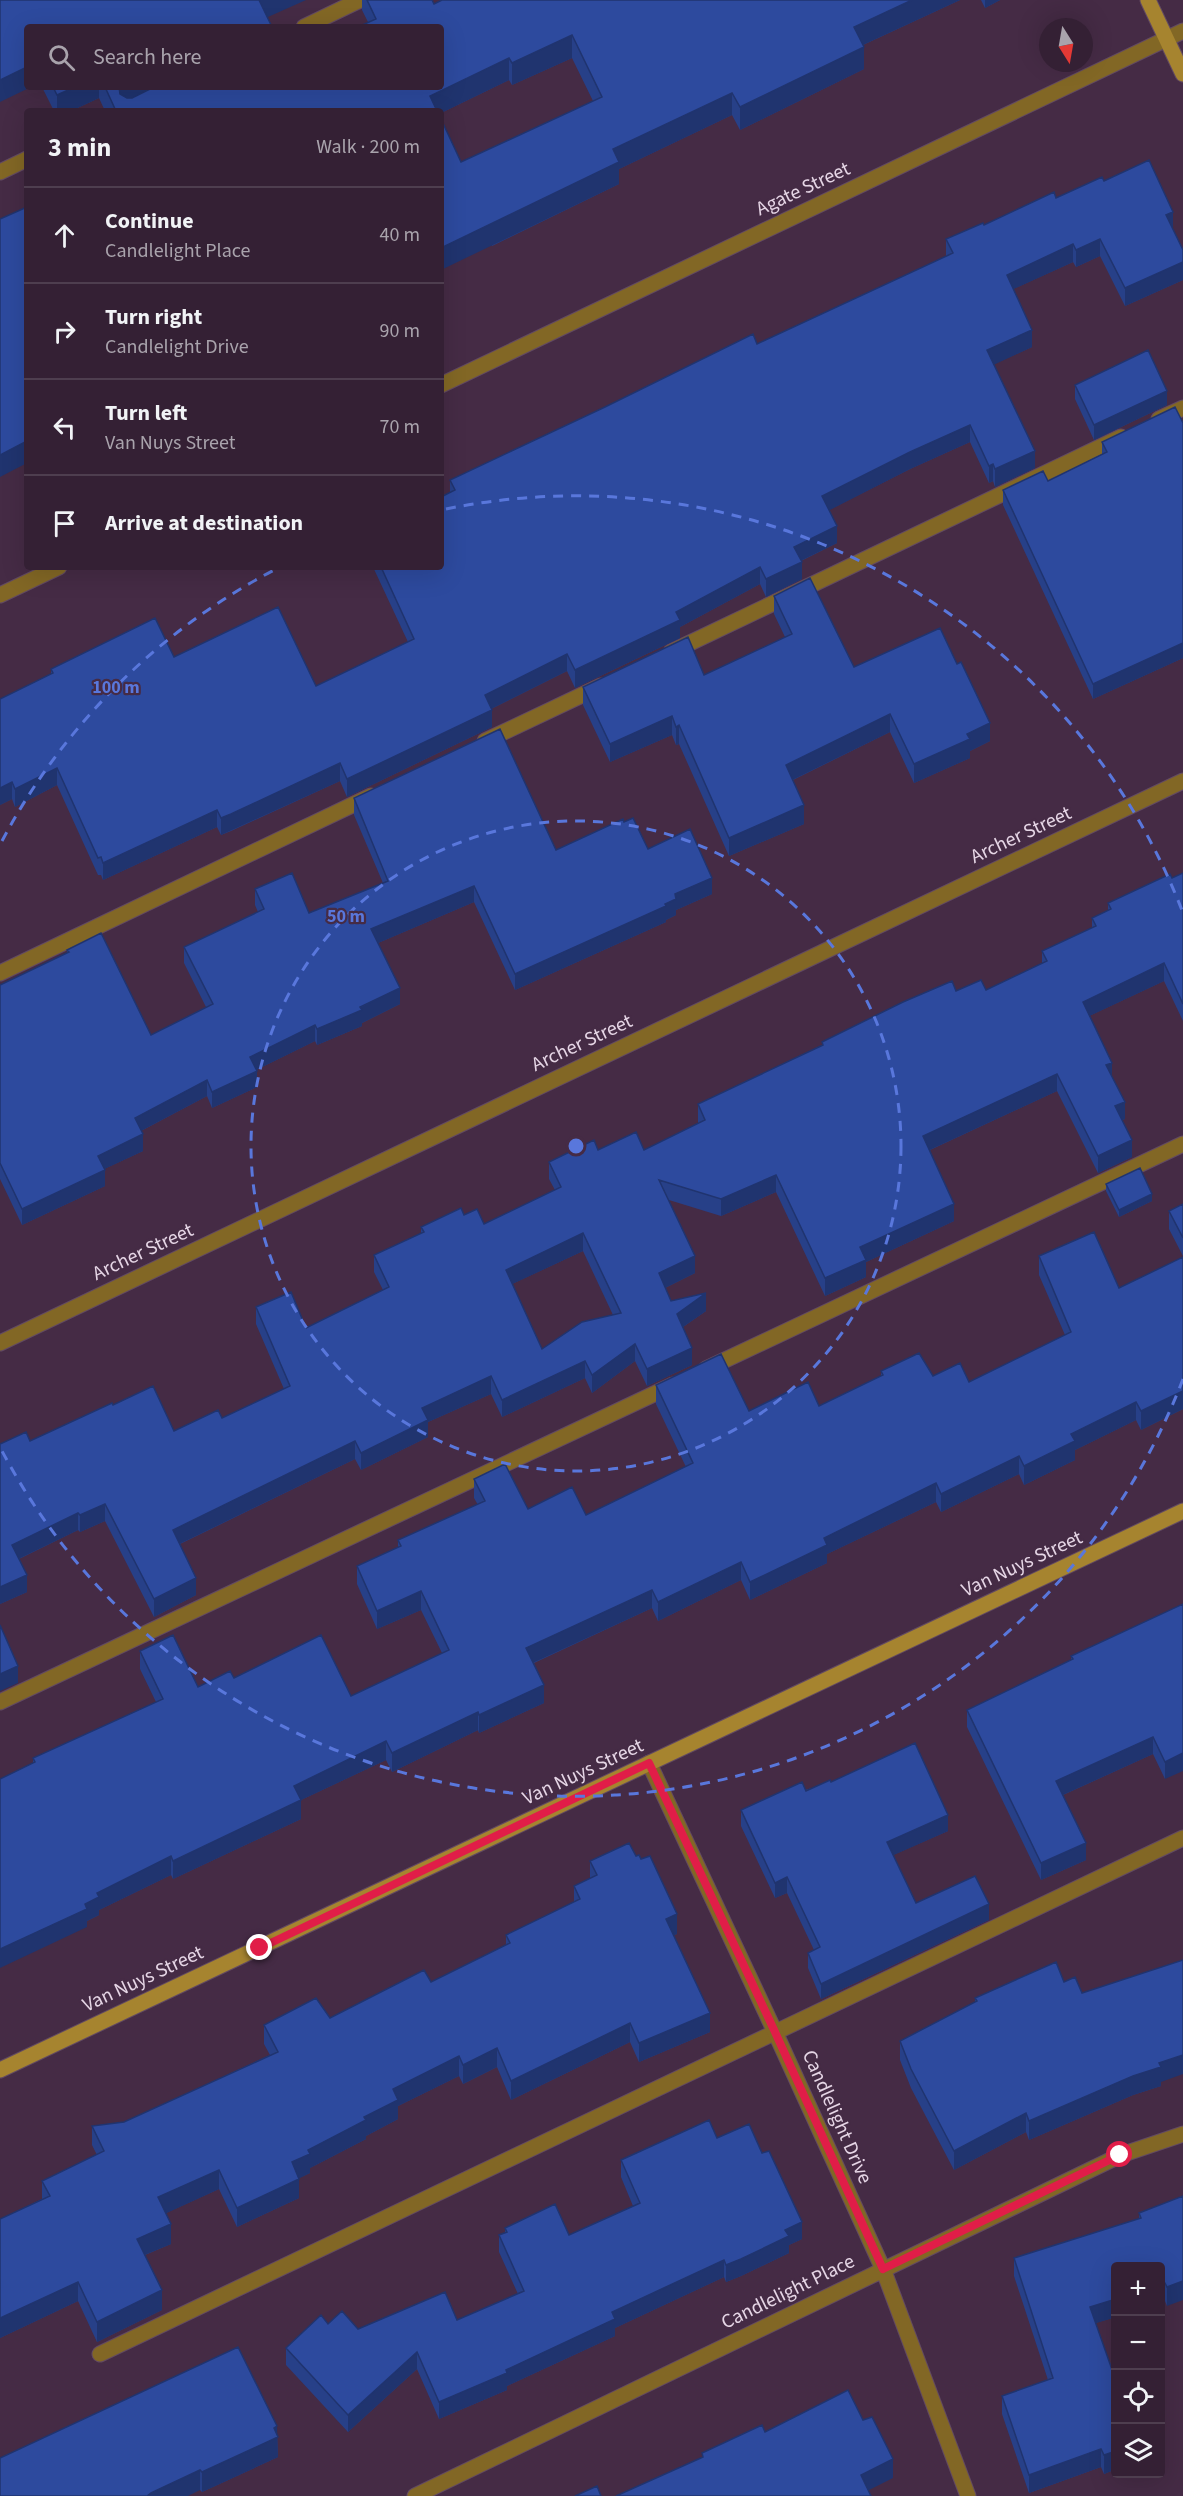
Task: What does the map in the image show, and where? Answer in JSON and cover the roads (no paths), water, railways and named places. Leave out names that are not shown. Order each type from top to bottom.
[{"type":"street","points":[[310,24],[360,0]]},
{"type":"street","points":[[1148,0],[1183,74]]},
{"type":"street","name":"Agate Street","points":[[444,384],[1183,31]]},
{"type":"street","points":[[0,172],[24,160]]},
{"type":"street","points":[[656,660],[1183,408]]},
{"type":"street","points":[[0,595],[53,570]]},
{"type":"street","points":[[473,747],[613,680]]},
{"type":"street","name":"Archer Street","points":[[0,1343],[1183,781]]},
{"type":"street","points":[[0,973],[387,788]]},
{"type":"street","points":[[0,1702],[1183,1144]]},
{"type":"street","name":"Van Nuys Street","points":[[0,2070],[1183,1511]]},
{"type":"street","name":"Candlelight Drive","points":[[649,1763],[883,2269],[968,2496]]},
{"type":"street","points":[[100,2354],[1183,1838]]},
{"type":"street","name":"Candlelight Place","points":[[415,2496],[1120,2155],[1183,2134]]}]
